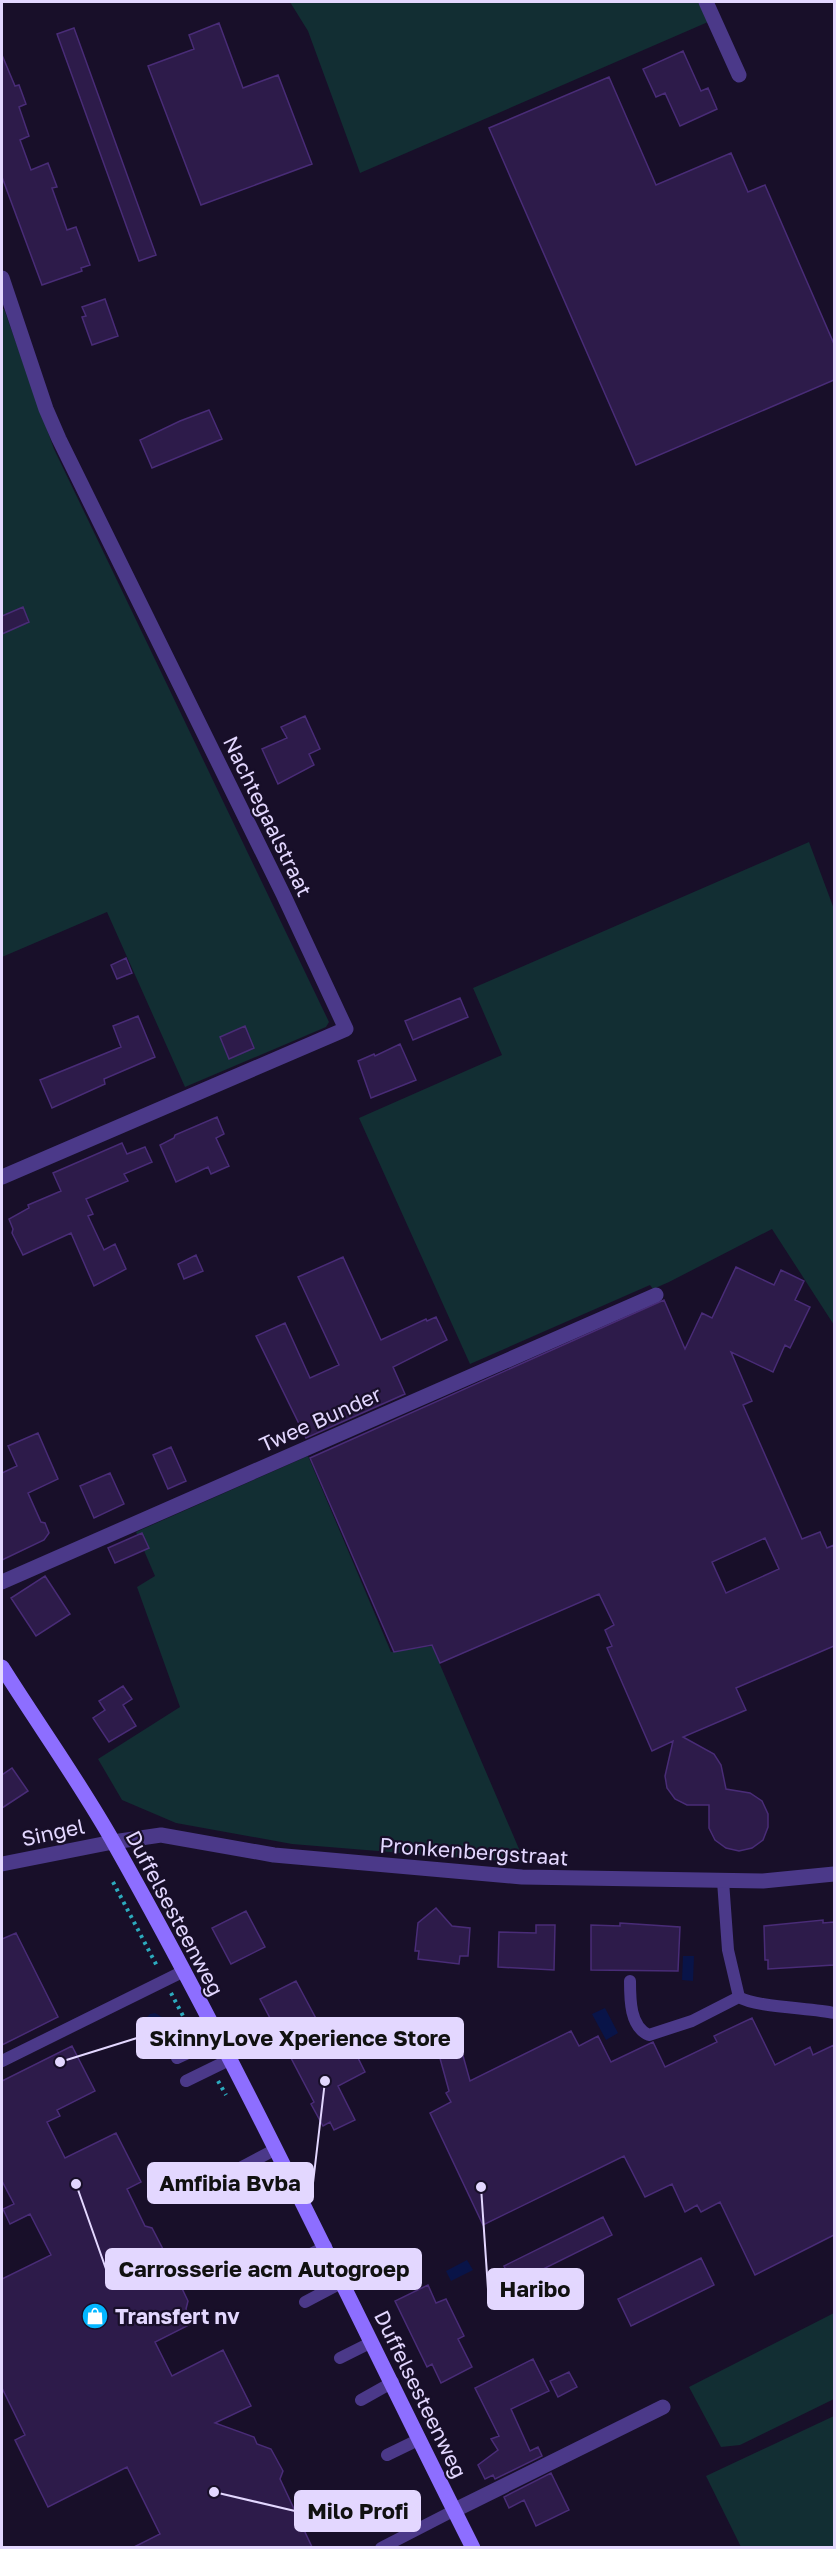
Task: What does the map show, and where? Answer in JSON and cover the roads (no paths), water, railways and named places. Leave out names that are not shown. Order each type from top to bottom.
[{"type":"street","points":[[706,2],[739,75]]},
{"type":"street","name":"Nachtegaalstraat","points":[[2,278],[46,409],[59,439],[278,884],[346,1029],[2,1177]]},
{"type":"street","name":"Twee Bunder","points":[[2,1582],[656,1295]]},
{"type":"street","name":"Duffelsesteenweg","points":[[2,1666],[113,1842],[184,1971],[326,2247],[473,2547]]},
{"type":"street","name":"Pronkenbergstraat","points":[[113,1842],[161,1835],[274,1855],[376,1866],[522,1877],[723,1881],[791,1879],[834,1874]]},
{"type":"street","name":"Singel","points":[[2,1864],[113,1842]]},
{"type":"street","name":"Duffelsesteenweg","points":[[454,2510],[663,2407]]},
{"type":"lane","points":[[723,1881],[728,1950],[739,1997],[746,2001],[834,2013]]},
{"type":"lane","points":[[2,2061],[184,1971]]},
{"type":"lane","points":[[630,1981],[635,2024],[642,2032],[649,2035],[692,2021],[739,1997]]},
{"type":"lane","points":[[177,2058],[219,2039]]},
{"type":"lane","points":[[186,2081],[229,2060]]},
{"type":"lane","points":[[206,2186],[276,2149]]},
{"type":"lane","points":[[258,2282],[326,2247]]},
{"type":"lane","points":[[305,2302],[343,2282]]},
{"type":"lane","points":[[340,2358],[372,2342]]},
{"type":"lane","points":[[361,2400],[393,2382]]},
{"type":"lane","points":[[387,2455],[420,2439]]},
{"type":"lane","points":[[381,2547],[454,2510]]},
{"type":"place","name":"SkinnyLove Xperience Store","points":[[60,2062]]},
{"type":"place","name":"Amfibia Bvba","points":[[325,2081]]},
{"type":"place","name":"Carrosserie acm Autogroep","points":[[76,2184]]},
{"type":"place","name":"Haribo","points":[[481,2187]]},
{"type":"place","name":"Transfert nv","points":[[95,2316]]},
{"type":"place","name":"Milo Profi","points":[[214,2492]]}]
